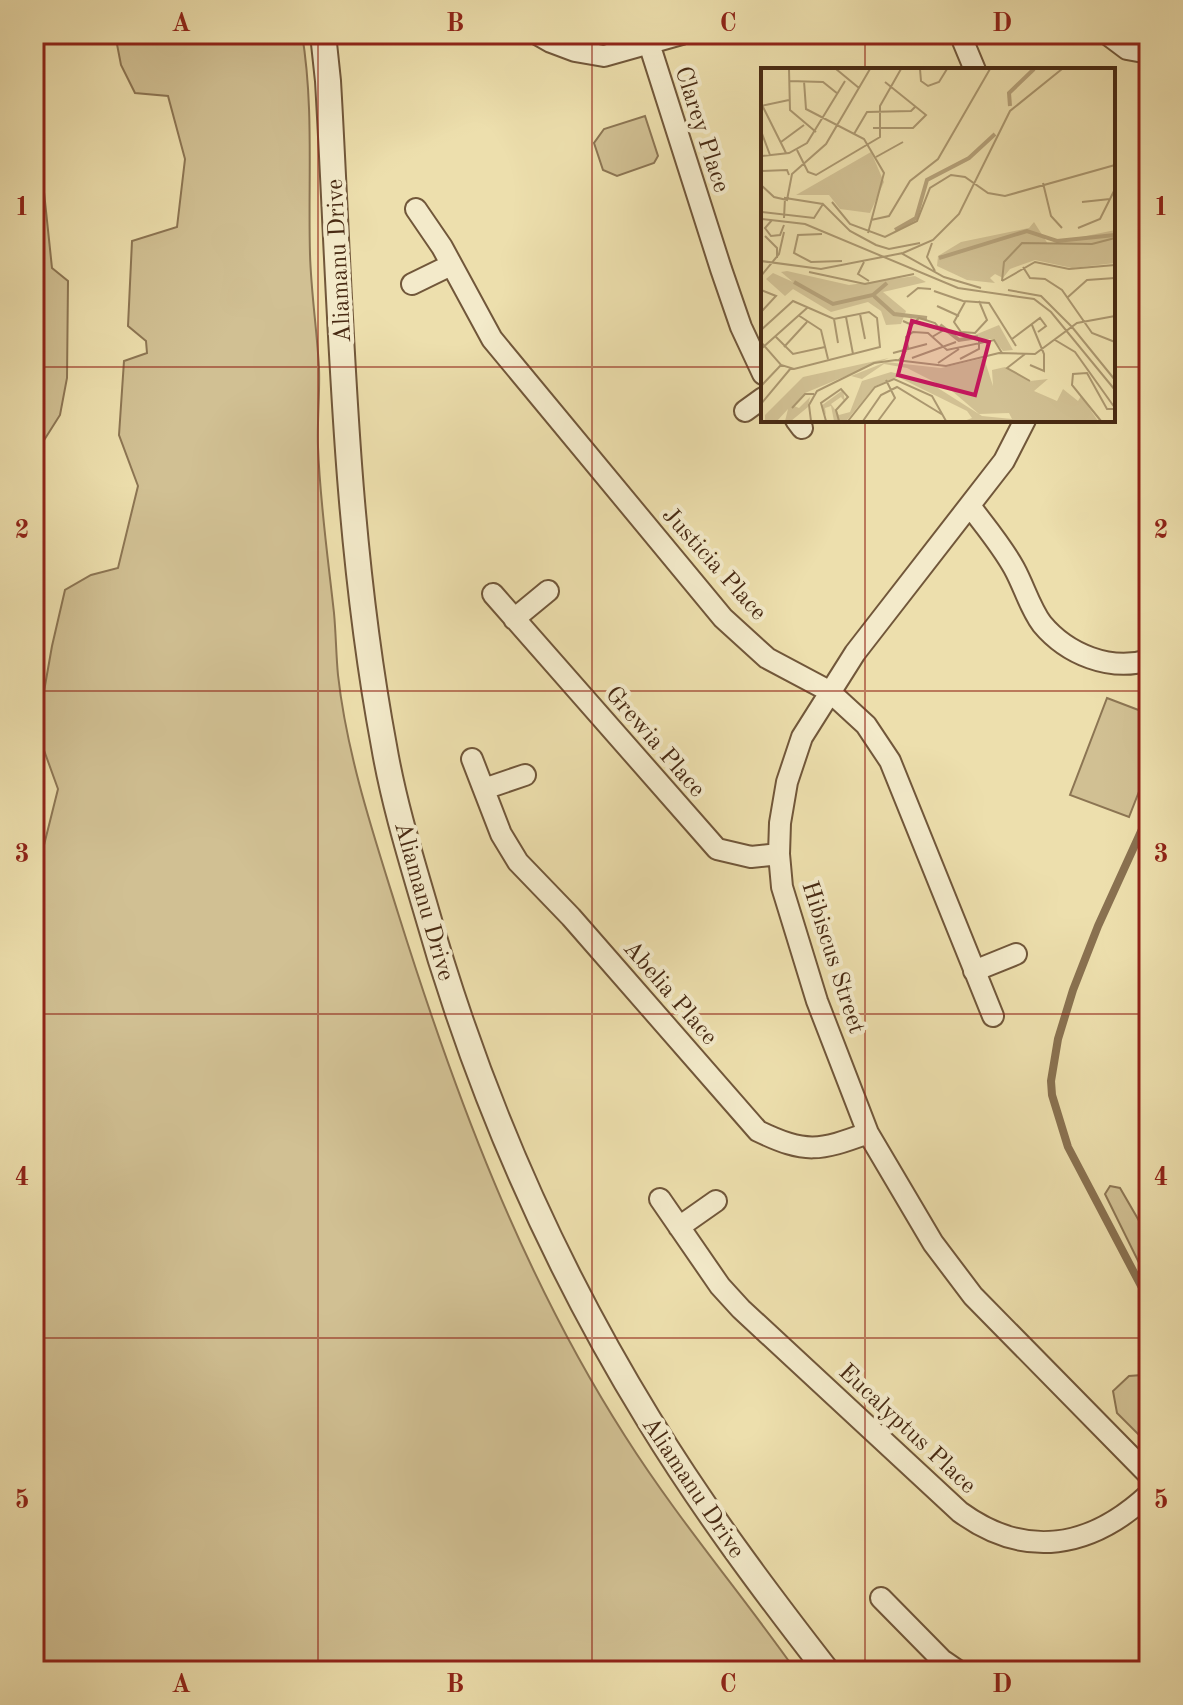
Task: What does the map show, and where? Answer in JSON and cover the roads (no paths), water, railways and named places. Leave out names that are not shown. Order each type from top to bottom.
[{"type":"street","name":"Aliamanu Drive","points":[[323,34],[346,414],[367,643],[384,749],[439,958],[479,1074],[516,1165],[566,1271],[614,1361],[648,1419],[722,1531],[827,1671]]},
{"type":"street","points":[[537,34],[575,51],[604,56],[647,39],[682,34]]},
{"type":"street","points":[[960,34],[974,68]]},
{"type":"street","points":[[1107,34],[1127,49],[1149,53]]},
{"type":"street","name":"Clarey Place","points":[[647,39],[721,269],[741,327],[761,370]]},
{"type":"street","name":"Justicia Place","points":[[416,209],[442,247],[492,339],[723,618],[767,658],[829,691],[866,725],[890,761],[993,1016]]},
{"type":"street","points":[[412,284],[451,265]]},
{"type":"street","points":[[745,411],[761,399]]},
{"type":"street","name":"Hibiscus Street","points":[[1024,422],[1004,461],[855,653],[802,737],[787,782],[779,854],[782,887],[817,1001],[868,1133],[933,1243],[973,1296],[1149,1475]]},
{"type":"street","points":[[970,506],[1002,548],[1041,622],[1062,644],[1085,656],[1111,663],[1149,660]]},
{"type":"street","points":[[514,619],[548,591]]},
{"type":"street","name":"Grewia Place","points":[[493,594],[717,849],[751,857],[779,854]]},
{"type":"street","name":"Abelia Place","points":[[472,759],[501,834],[518,862],[653,1008],[758,1131],[787,1144],[808,1149],[836,1145],[868,1133]]},
{"type":"street","points":[[484,789],[525,775]]},
{"type":"street","points":[[974,971],[1016,954]]},
{"type":"street","name":"Eucalyptus Place","points":[[660,1199],[720,1286],[741,1309],[960,1512],[983,1528],[1020,1540],[1063,1541],[1089,1535],[1115,1521],[1149,1494]]},
{"type":"street","points":[[679,1227],[716,1201]]},
{"type":"street","points":[[881,1598],[942,1660],[958,1671]]},
{"type":"waterway","points":[[1149,814],[1098,926],[1073,990],[1058,1039],[1051,1081],[1052,1095],[1068,1147],[1149,1301]]}]
